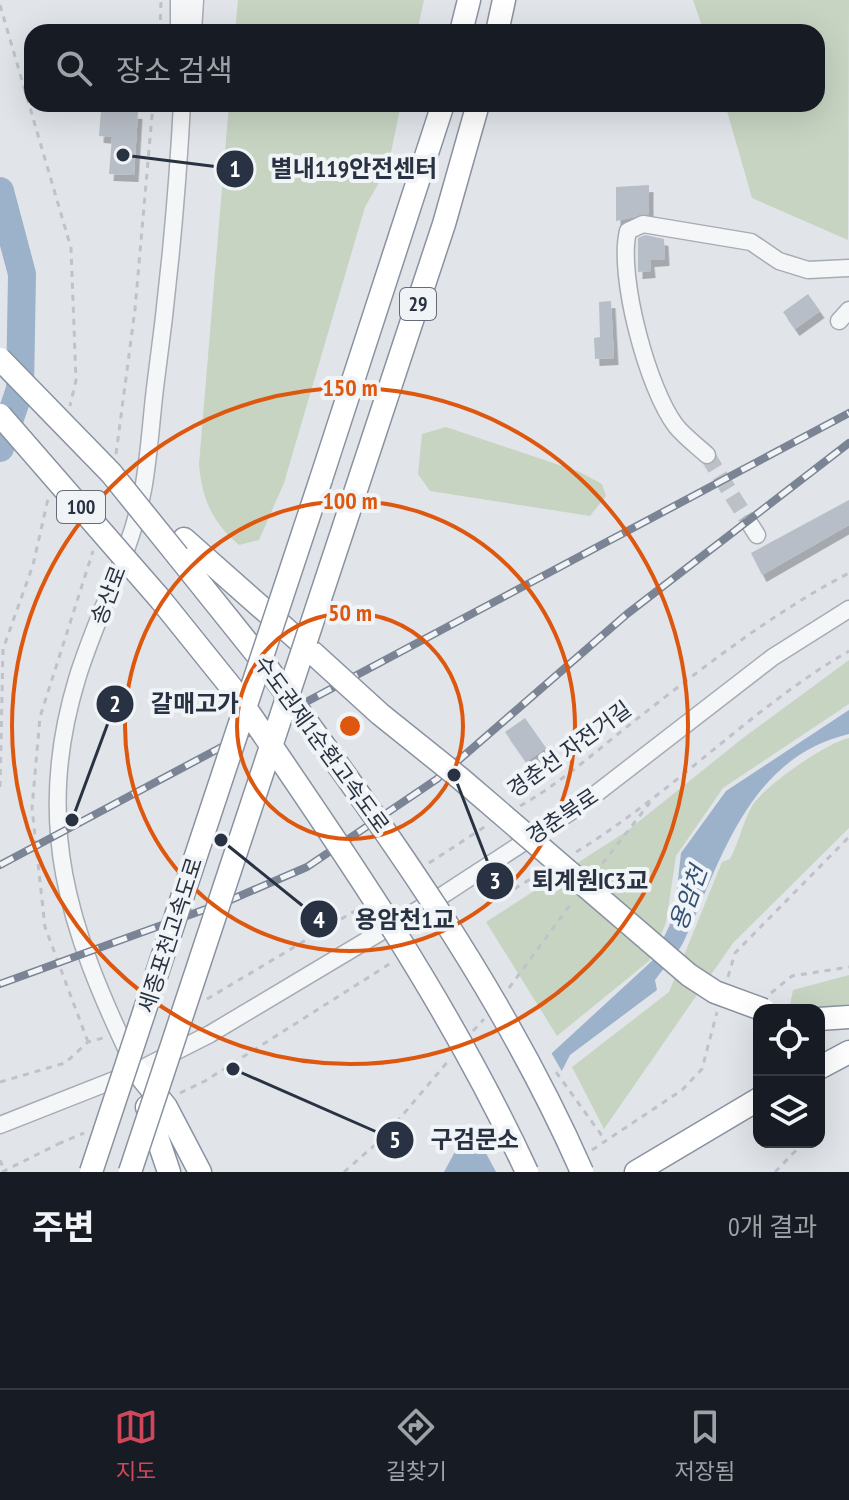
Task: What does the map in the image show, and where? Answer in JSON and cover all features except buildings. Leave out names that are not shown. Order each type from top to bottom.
[{"type":"highway","points":[[463,24],[469,0]]},
{"type":"highway","points":[[499,24],[504,0]]},
{"type":"highway","name":"세종포천고속도로","points":[[91,1172],[440,112]]},
{"type":"highway","name":"세종포천고속도로","points":[[130,1172],[444,224],[476,112]]},
{"type":"highway","name":"수도권제1순환고속도로","points":[[0,359],[113,467],[181,547],[388,832],[485,985],[544,1086],[582,1172]]},
{"type":"highway","name":"수도권제1순환고속도로","points":[[0,415],[161,600],[231,687],[353,864],[441,1006],[472,1059],[527,1172]]},
{"type":"highway","points":[[181,547],[314,654],[380,714],[461,779],[678,967],[715,992],[765,1004]]},
{"type":"highway","points":[[825,1019],[849,1017]]},
{"type":"highway","points":[[825,1065],[849,1052]]},
{"type":"highway","points":[[137,1071],[169,1172]]},
{"type":"highway","points":[[137,1071],[166,1107],[200,1172]]},
{"type":"highway","points":[[636,1172],[753,1103]]},
{"type":"street","points":[[179,0],[179,24]]},
{"type":"street","points":[[194,24],[195,0]]},
{"type":"street","name":"송산로","points":[[137,1071],[92,977],[67,901],[61,856],[59,775],[77,681],[132,532],[143,490],[173,251],[182,112]]},
{"type":"street","points":[[707,455],[676,426],[655,389],[636,327],[624,246],[628,231],[643,224],[751,242],[779,261],[808,270],[849,268]]},
{"type":"street","name":"경춘북로","points":[[0,1125],[137,1071],[210,1034],[471,876],[584,803],[773,657],[849,609]]},
{"type":"path","points":[[160,24],[161,0]]},
{"type":"path","points":[[113,467],[135,309],[152,112]]},
{"type":"path","points":[[88,1042],[45,927],[32,808],[40,717],[94,547]]},
{"type":"path","name":"경춘선 자전거길","points":[[511,811],[544,793],[658,703],[806,595],[849,573]]},
{"type":"path","points":[[570,855],[609,832],[736,730],[849,651]]},
{"type":"path","points":[[424,866],[487,826]]},
{"type":"path","points":[[453,926],[543,871]]},
{"type":"path","points":[[205,1000],[361,907]]},
{"type":"path","points":[[194,1087],[402,957]]},
{"type":"path","points":[[765,1004],[792,976],[849,967]]},
{"type":"path","points":[[0,1082],[65,1063],[88,1042],[119,1033]]},
{"type":"path","points":[[0,1160],[4,1172],[58,1144]]},
{"type":"path","points":[[775,1172],[798,1148]]},
{"type":"green space","points":[[238,0],[424,0],[419,24],[236,24]]},
{"type":"green space","points":[[693,0],[849,0],[848,240],[752,198],[727,112],[825,112],[825,24],[701,24]]},
{"type":"green space","points":[[228,112],[399,112],[388,167],[365,207],[284,483],[259,540],[239,545],[222,528],[210,509],[199,464]]},
{"type":"green space","points":[[446,427],[580,472],[602,484],[606,496],[590,516],[430,491],[418,474],[422,434]]},
{"type":"green space","points":[[849,660],[849,704],[723,788],[676,856],[666,923],[649,961],[557,1036],[486,922],[627,831],[743,738]]},
{"type":"green space","points":[[849,738],[849,828],[733,943],[604,1129],[572,1067],[669,992],[722,862],[730,859],[752,806],[782,777],[811,756]]},
{"type":"green space","points":[[849,975],[849,1004],[825,1007],[825,1004],[790,1004],[793,990]]},
{"type":"water","points":[[849,710],[849,734],[814,746],[786,765],[762,788],[726,846],[681,946],[655,980],[657,990],[570,1055],[510,1172],[444,1172],[465,1133],[653,960],[674,916],[681,853],[726,791]]},
{"type":"pier","points":[[549,1049],[564,1075],[514,1172],[496,1172],[470,1123]]},
{"type":"waterway","name":"용암천","points":[[0,191],[22,274],[20,389],[0,448]]},
{"type":"tunnel","points":[[707,455],[750,524]]},
{"type":"railway","points":[[0,865],[849,413]]},
{"type":"railway","points":[[0,984],[228,901],[307,867],[437,779],[627,614],[849,443]]},
{"type":"place","name":"별내119안전센터","points":[[123,155]]},
{"type":"place","name":"퇴계원IC3교","points":[[454,775]]},
{"type":"place","name":"갈매고가","points":[[72,820]]},
{"type":"place","name":"용암천1교","points":[[221,840]]},
{"type":"place","name":"구검문소","points":[[233,1069]]}]
